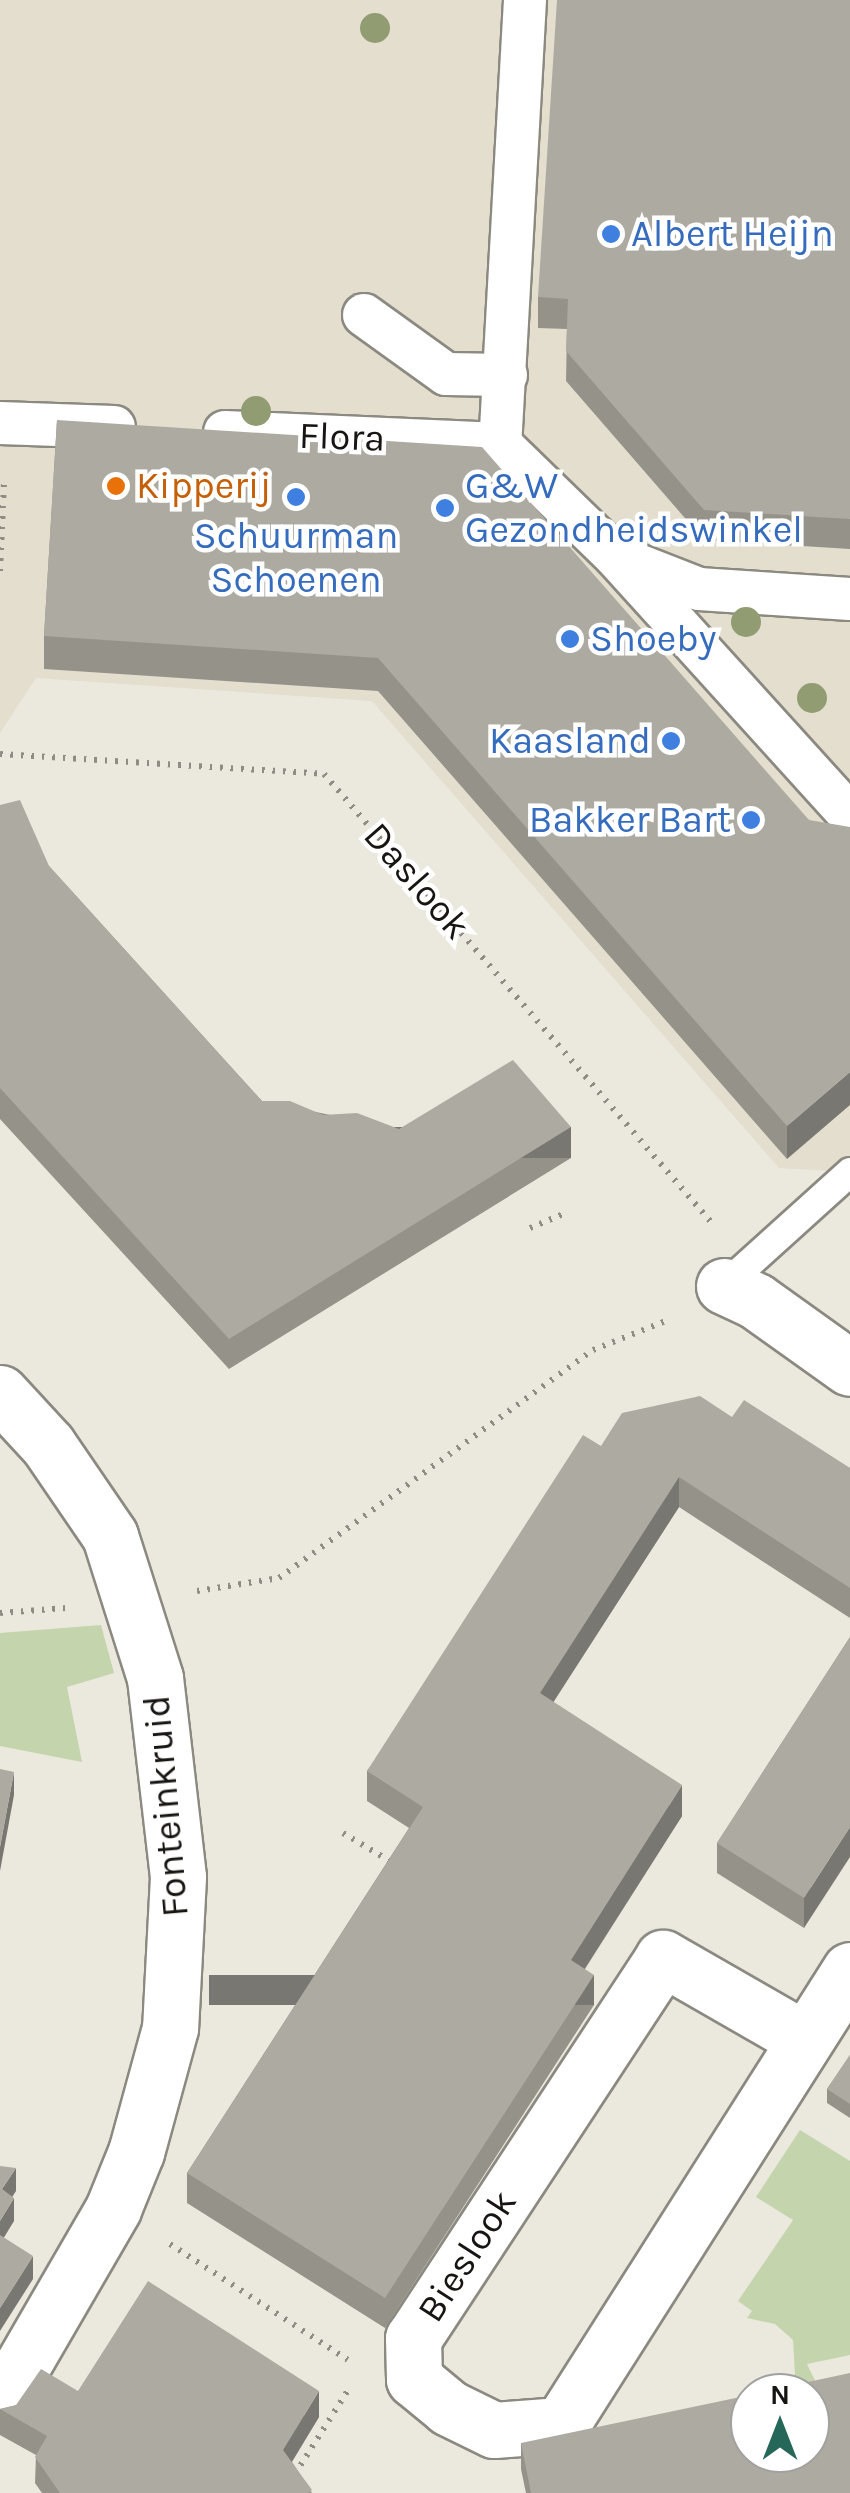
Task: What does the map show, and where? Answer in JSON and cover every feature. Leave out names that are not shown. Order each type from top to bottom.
[{"type":"street","points":[[525,0],[500,444],[615,556],[850,815]]},
{"type":"street","points":[[364,316],[446,374],[506,375]]},
{"type":"street","name":"Flora","points":[[2,423],[500,444]]},
{"type":"street","points":[[615,556],[699,589],[850,600]]},
{"type":"street","points":[[721,1261],[756,1301],[850,1368]]},
{"type":"street","name":"Fonteinkruid","points":[[0,1393],[48,1445],[94,1512],[130,1601],[155,1678],[177,1832],[178,1926],[164,2062],[113,2210],[0,2404]]},
{"type":"street","name":"Bieslook","points":[[804,2039],[663,1958],[414,2338],[414,2379],[450,2408],[494,2430],[561,2425],[850,1970]]},
{"type":"lane","points":[[721,1261],[850,1172]]},
{"type":"path","points":[[0,571],[2,423]]},
{"type":"path","name":"Daslook","points":[[0,754],[324,774],[702,1207],[721,1261]]},
{"type":"path","points":[[530,1228],[565,1213]]},
{"type":"path","points":[[130,1601],[279,1578],[593,1350],[700,1307],[721,1261]]},
{"type":"path","points":[[343,1832],[402,1868]]},
{"type":"path","points":[[113,2210],[361,2369],[294,2474],[301,2484]]},
{"type":"shaded area","points":[[0,0],[850,0],[850,1172],[779,1168],[372,701],[36,678],[0,733]]},
{"type":"green space","points":[[101,1625],[114,1673],[67,1687],[82,1762],[0,1746],[0,1633]]},
{"type":"green space","points":[[800,2130],[850,2161],[850,2355],[807,2364],[811,2373],[795,2373],[793,2340],[775,2324],[747,2318],[752,2311],[738,2301],[793,2220],[756,2197]]},
{"type":"building","points":[[557,0],[850,0],[850,519],[704,510],[566,351],[568,299],[538,297]]},
{"type":"building","points":[[57,420],[482,447],[809,820],[850,827],[850,1072],[787,1126],[378,658],[44,636]]},
{"type":"building","points":[[20,800],[49,866],[262,1101],[290,1101],[323,1115],[357,1113],[399,1129],[513,1060],[571,1127],[229,1339],[0,1088],[0,805]]},
{"type":"building","points":[[700,1396],[732,1417],[744,1400],[850,1468],[850,1588],[679,1477],[540,1693],[682,1785],[571,1960],[594,1975],[385,2298],[187,2173],[423,1807],[367,1771],[583,1435],[601,1446],[622,1413]]},
{"type":"building","points":[[850,1637],[850,1827],[804,1898],[717,1843]]},
{"type":"building","points":[[0,1769],[14,1772],[0,1847]]},
{"type":"building","points":[[850,2055],[850,2104],[827,2089]]},
{"type":"building","points":[[0,2166],[16,2168],[2,2189],[14,2198],[0,2221]]},
{"type":"building","points":[[0,2235],[33,2256],[0,2308]]},
{"type":"building","points":[[148,2281],[319,2391],[283,2450],[312,2490],[60,2493],[35,2457],[47,2436],[0,2409],[16,2405],[41,2369],[78,2391]]},
{"type":"building","points":[[850,2373],[850,2493],[531,2493],[521,2443],[730,2399],[730,2473],[830,2473],[830,2377]]},
{"type":"place","name":"Albert Heijn","points":[[611,234]]},
{"type":"place","name":"Kipperij","points":[[116,486]]},
{"type":"place","name":"Schuurman Schoenen","points":[[296,497]]},
{"type":"place","name":"G&W Gezondheidswinkel","points":[[445,508]]},
{"type":"place","name":"Shoeby","points":[[570,639]]},
{"type":"place","name":"Kaasland","points":[[671,741]]},
{"type":"place","name":"Bakker Bart","points":[[751,820]]}]
